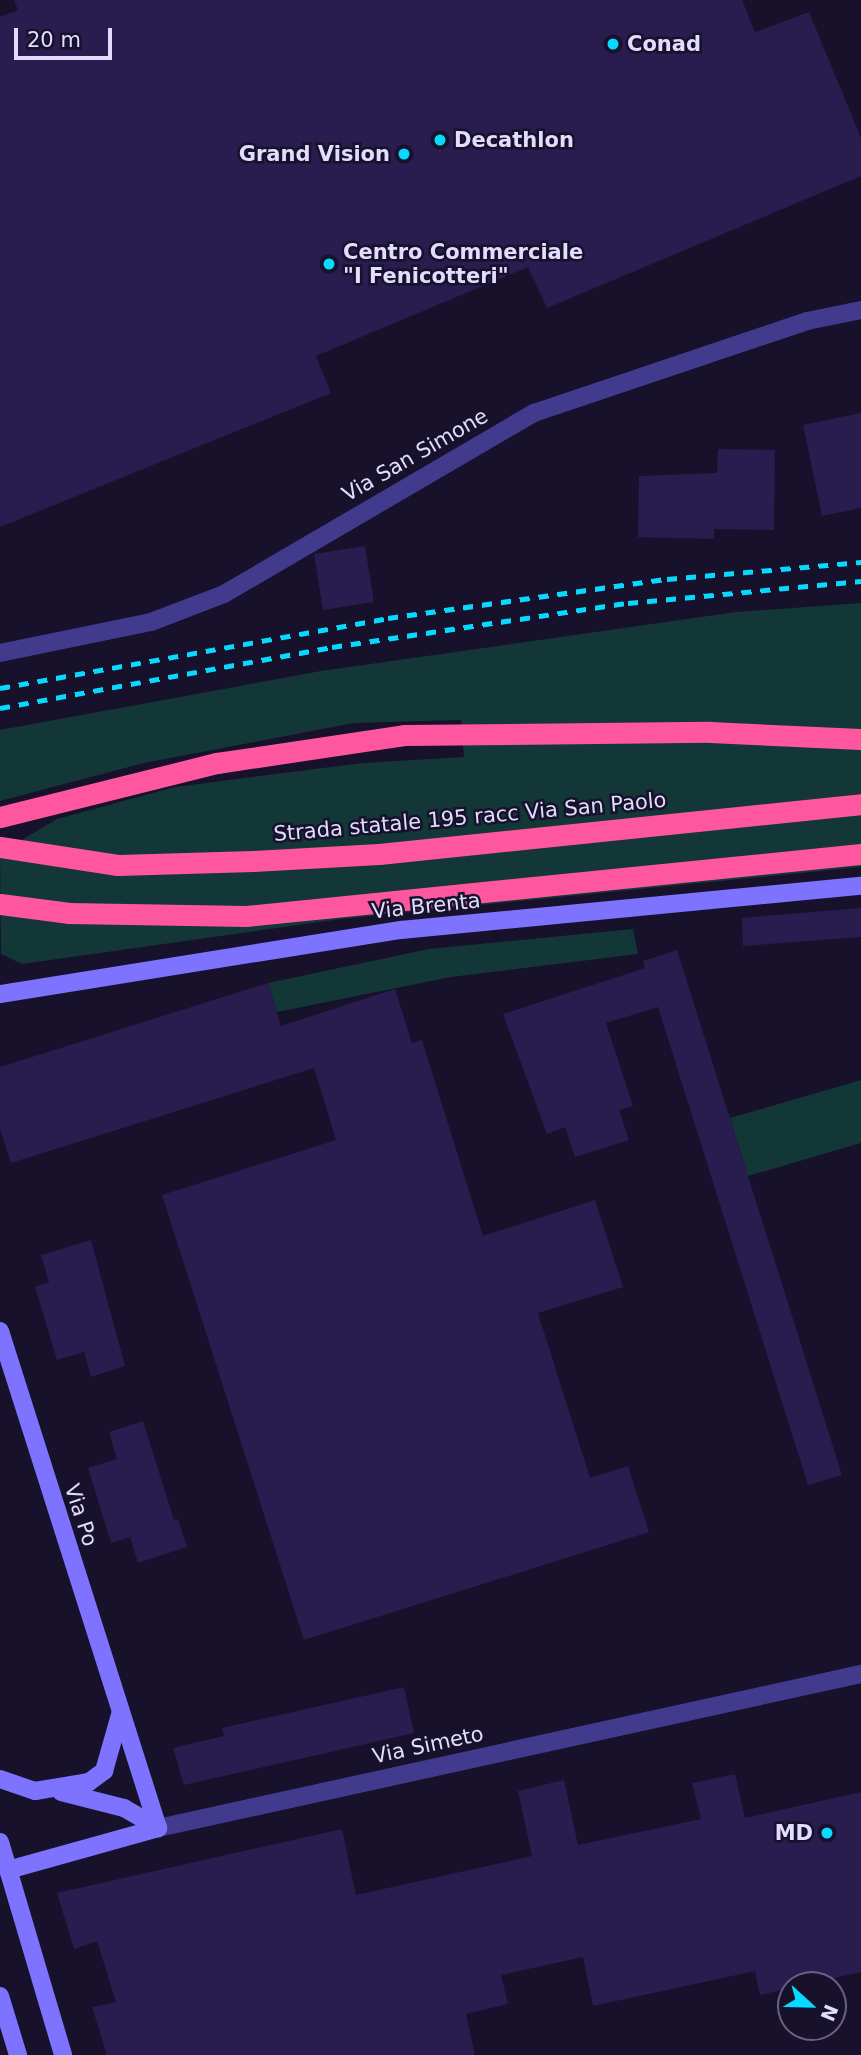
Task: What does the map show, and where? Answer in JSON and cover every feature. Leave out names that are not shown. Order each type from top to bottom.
[{"type":"highway","points":[[0,817],[217,763],[404,736],[710,732],[861,739]]},
{"type":"highway","name":"Strada statale 195 racc Via San Paolo","points":[[0,847],[118,865],[253,861],[379,854],[861,804]]},
{"type":"highway","points":[[0,904],[69,912],[246,916],[861,854]]},
{"type":"street","name":"Via San Simone","points":[[0,653],[151,622],[224,594],[534,413],[794,326],[861,310]]},
{"type":"street","name":"Via Brenta","points":[[0,995],[401,930],[861,886]]},
{"type":"street","name":"Via Po","points":[[0,1331],[158,1828]]},
{"type":"street","name":"Via Simeto","points":[[8,1870],[158,1828],[861,1674]]},
{"type":"street","name":"Via Po","points":[[0,1779],[22,1789],[53,1790],[89,1782],[104,1771],[116,1742],[121,1712]]},
{"type":"street","points":[[53,1790],[124,1808],[158,1828]]},
{"type":"street","points":[[0,1842],[63,2055]]},
{"type":"street","points":[[0,1997],[18,2055]]},
{"type":"green space","points":[[861,603],[861,867],[341,919],[22,964],[1,954],[0,853],[57,819],[175,787],[362,763],[464,757],[461,720],[354,723],[144,763],[0,801],[0,730],[321,671],[736,612]]},
{"type":"green space","points":[[633,929],[638,954],[451,977],[277,1012],[268,983],[429,949]]},
{"type":"green space","points":[[861,1080],[861,1143],[748,1176],[730,1118]]},
{"type":"building","name":"Centro Commerciale \"I Fenicotteri\"","points":[[14,0],[742,0],[755,32],[809,12],[861,138],[861,176],[547,308],[528,267],[316,356],[331,393],[0,527],[0,17],[18,10]]},
{"type":"building","points":[[861,413],[861,508],[822,516],[803,425]]},
{"type":"building","points":[[718,449],[775,450],[774,530],[714,529],[714,539],[638,537],[639,476],[717,473]]},
{"type":"building","points":[[365,546],[374,602],[323,610],[314,554]]},
{"type":"building","points":[[861,908],[861,937],[743,946],[742,918]]},
{"type":"building","points":[[677,950],[842,1475],[808,1485],[658,1007],[606,1023],[633,1106],[619,1110],[629,1140],[575,1157],[565,1127],[547,1134],[503,1014],[645,968],[643,961]]},
{"type":"building","points":[[268,983],[281,1026],[395,989],[412,1043],[422,1040],[483,1236],[595,1200],[623,1287],[538,1313],[590,1478],[628,1466],[649,1532],[304,1640],[162,1195],[336,1140],[314,1068],[11,1163],[0,1129],[0,1067]]},
{"type":"building","points":[[91,1240],[125,1366],[91,1377],[84,1352],[57,1360],[35,1287],[49,1282],[41,1255]]},
{"type":"building","points":[[143,1421],[174,1520],[178,1519],[187,1547],[138,1563],[130,1537],[111,1543],[88,1468],[117,1459],[109,1432]]},
{"type":"building","points":[[404,1687],[414,1733],[184,1785],[173,1748],[224,1736],[222,1728]]},
{"type":"building","points":[[735,1774],[745,1818],[861,1792],[861,1972],[847,1975],[847,1971],[777,1971],[777,1991],[760,1995],[755,1971],[593,2006],[583,1957],[501,1975],[508,2004],[466,2014],[475,2055],[107,2055],[92,2007],[116,2002],[97,1941],[74,1949],[57,1893],[342,1829],[356,1895],[532,1856],[518,1791],[564,1780],[578,1845],[701,1819],[692,1783]]},
{"type":"railway","points":[[0,688],[388,618],[667,579],[861,562]]},
{"type":"railway","points":[[0,708],[332,647],[628,603],[861,581]]},
{"type":"place","name":"Conad","points":[[613,44]]},
{"type":"place","name":"Decathlon","points":[[440,140]]},
{"type":"place","name":"Grand Vision","points":[[404,154]]},
{"type":"place","name":"Centro Commerciale \"I Fenicotteri\"","points":[[329,264]]},
{"type":"place","name":"MD","points":[[827,1833]]}]
